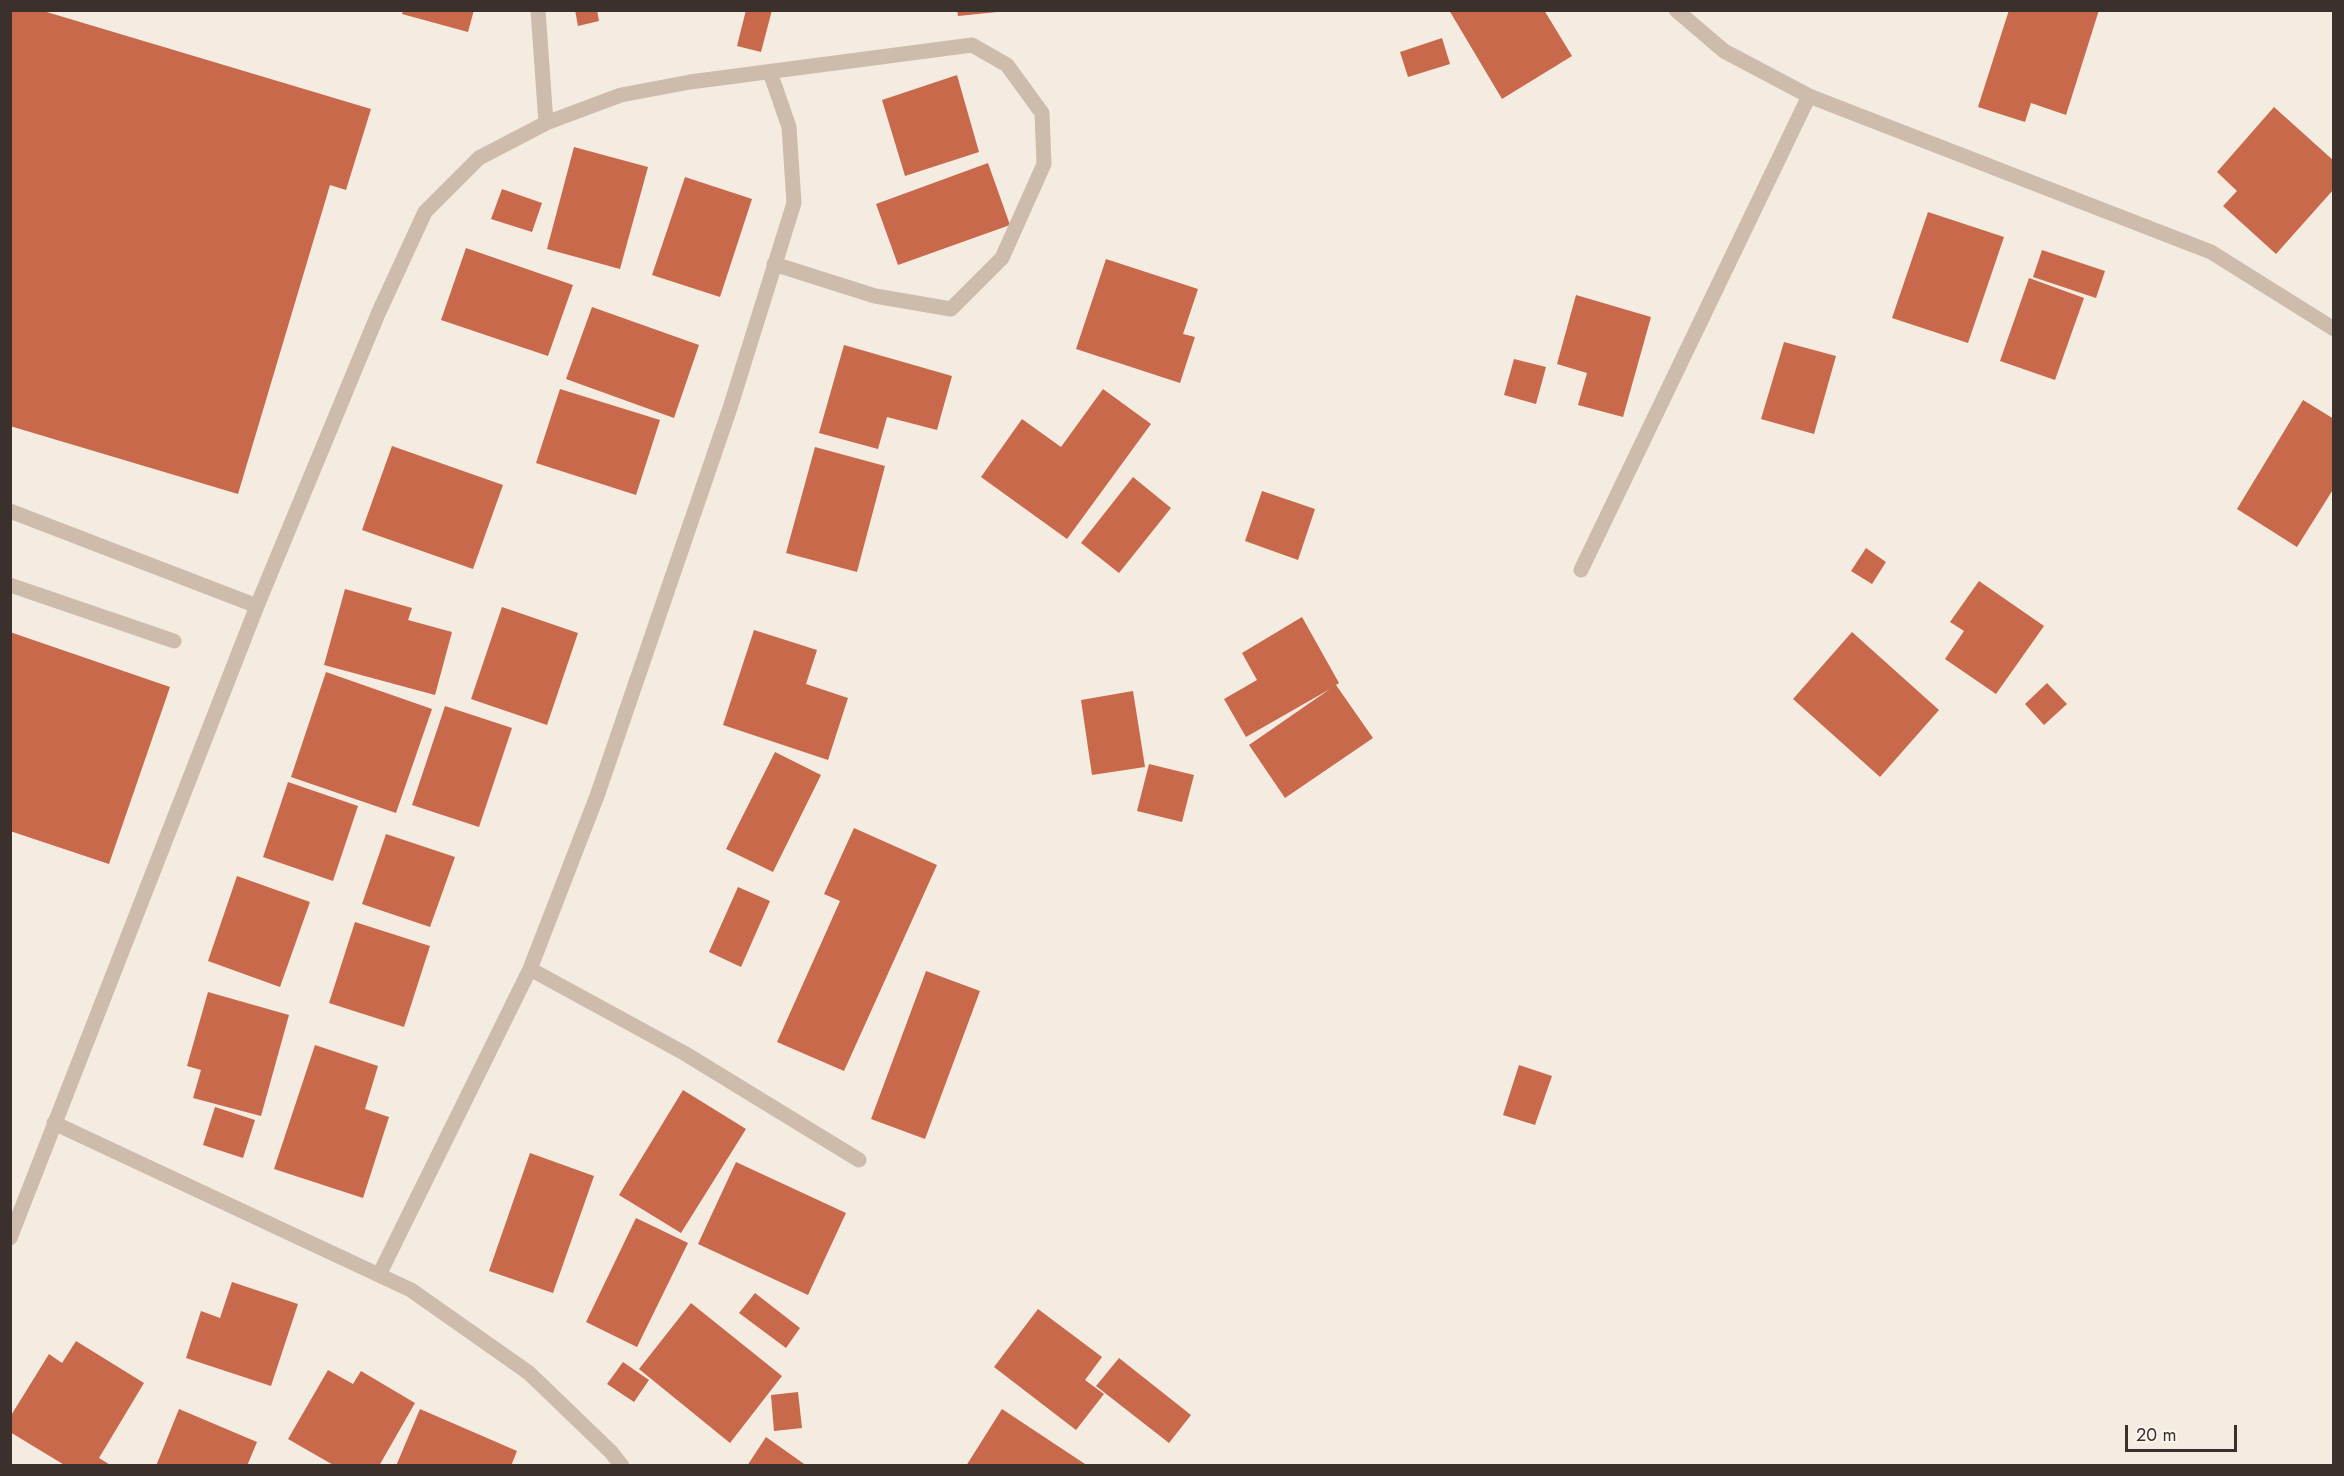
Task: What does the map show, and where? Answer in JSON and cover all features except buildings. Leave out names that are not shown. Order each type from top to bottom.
[{"type":"street","points":[[538,10],[546,123]]},
{"type":"street","points":[[1676,10],[1724,51],[1809,96],[2211,252],[2334,329]]},
{"type":"street","points":[[10,1238],[257,606],[378,314],[425,212],[479,158],[546,123],[621,95],[690,82],[972,45],[1007,65],[1042,113],[1044,164],[1002,258],[951,309],[875,296],[774,264]]},
{"type":"street","points":[[379,1275],[530,969],[605,774],[730,408],[794,203],[789,127],[771,72]]},
{"type":"street","points":[[1581,570],[1809,96]]},
{"type":"street","points":[[10,511],[257,606]]},
{"type":"street","points":[[10,585],[174,641]]},
{"type":"street","points":[[530,969],[684,1053],[859,1160]]},
{"type":"street","points":[[54,1123],[411,1290],[529,1373],[611,1452],[622,1466]]}]
